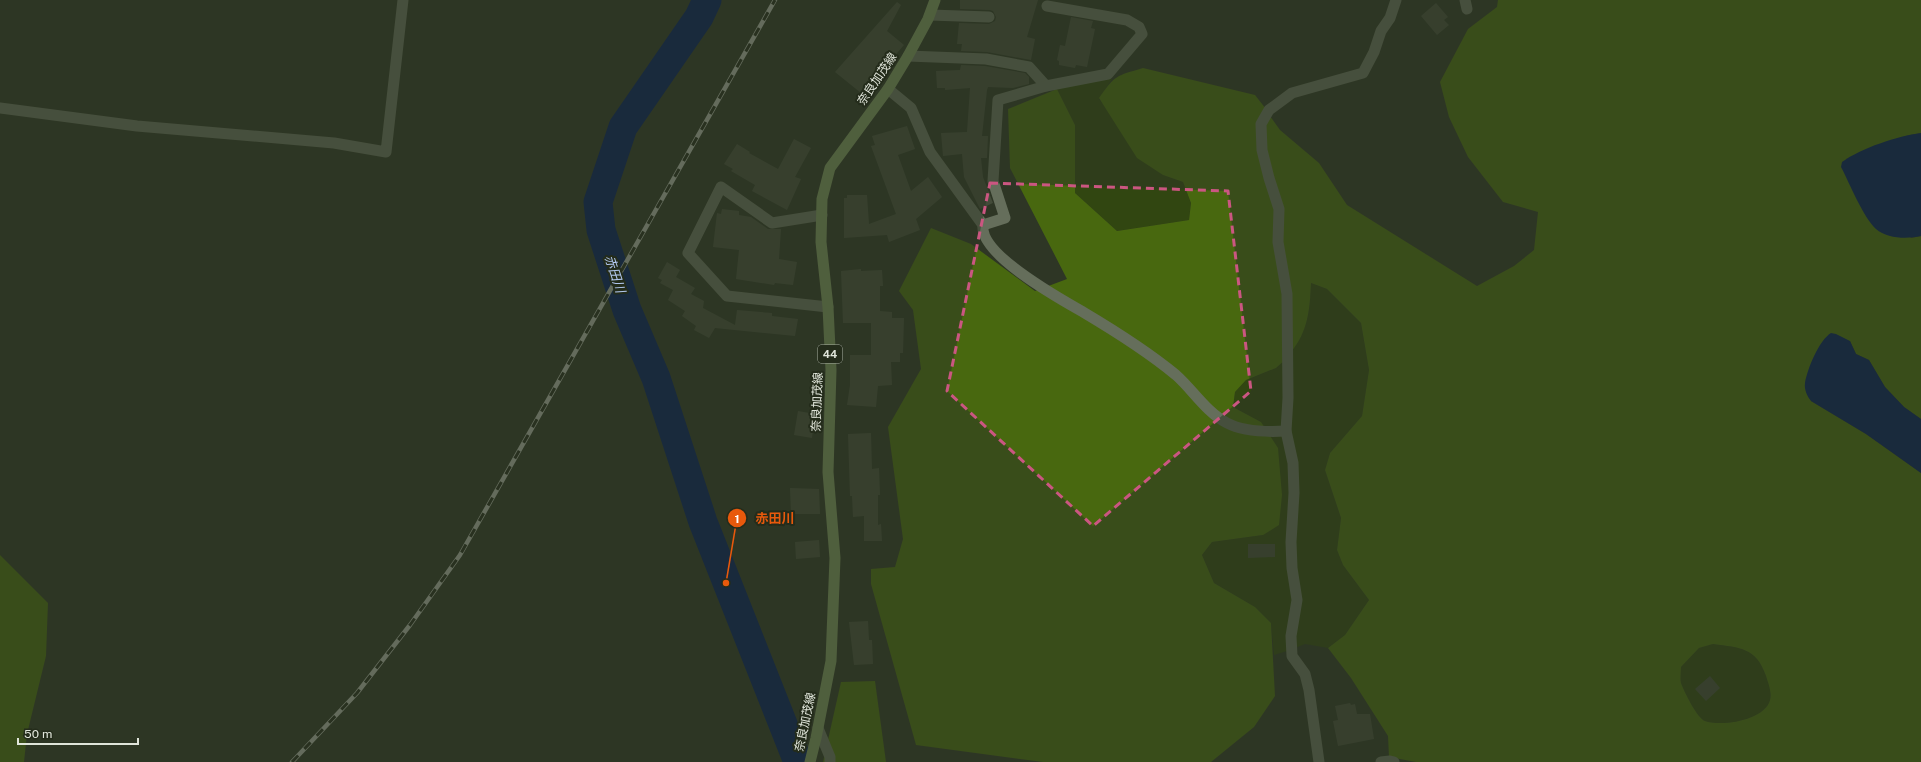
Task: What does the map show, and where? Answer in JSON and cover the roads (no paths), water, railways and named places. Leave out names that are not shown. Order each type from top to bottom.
[{"type":"main road","name":"奈良加茂線","points":[[810,762],[831,661],[835,558],[828,472],[831,370],[828,307],[821,242],[822,199],[830,168],[888,89],[930,15],[935,0]]},
{"type":"street","points":[[0,108],[137,126],[334,142],[386,152],[404,0]]},
{"type":"street","points":[[1319,762],[1309,690],[1305,674],[1292,656],[1291,636],[1297,600],[1292,568],[1291,542],[1294,493],[1293,464],[1286,431],[1288,398],[1287,294],[1278,242],[1279,209],[1262,150],[1261,124],[1269,110],[1292,93],[1363,73],[1374,52],[1381,31],[1390,18],[1396,0]]},
{"type":"street","points":[[983,225],[1006,218],[993,181],[998,100],[1046,86],[1108,74],[1142,34],[1139,27],[1127,20],[1047,6]]},
{"type":"street","points":[[930,15],[989,17]]},
{"type":"street","points":[[908,56],[986,59],[1028,67],[1046,86]]},
{"type":"street","points":[[888,89],[911,108],[930,152],[983,225],[982,230],[985,238],[1011,265],[1044,290],[1096,320],[1165,367],[1212,411],[1226,422],[1241,428],[1286,431]]},
{"type":"street","points":[[822,215],[772,223],[721,187],[688,253],[727,296],[828,307]]},
{"type":"street","points":[[817,733],[830,757],[830,762]]},
{"type":"street","points":[[1381,762],[1394,762]]},
{"type":"waterway","name":"赤田川","points":[[707,0],[699,17],[623,127],[598,202],[601,230],[627,310],[656,378],[703,522],[798,762]]},
{"type":"railway","points":[[292,762],[357,693],[410,625],[460,555],[775,0]]},
{"type":"place","name":"赤田川","points":[[726,583]]}]
